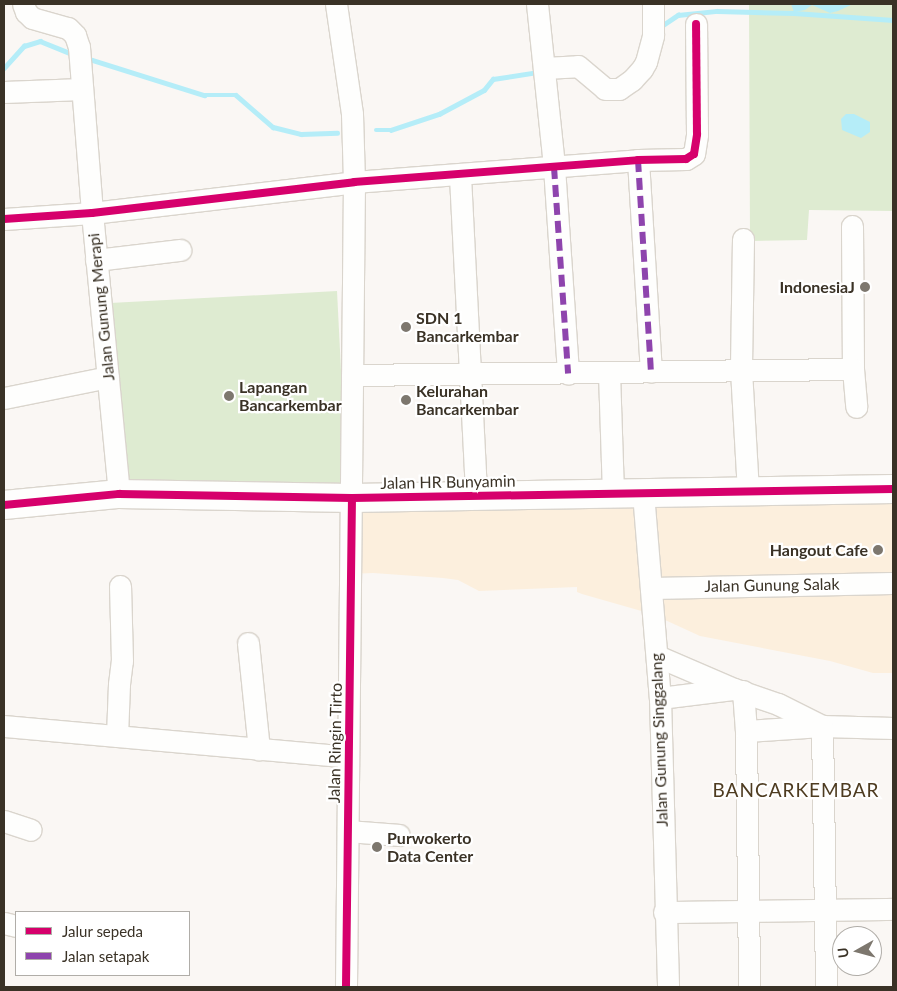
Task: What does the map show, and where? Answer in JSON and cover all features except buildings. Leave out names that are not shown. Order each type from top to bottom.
[{"type":"main road","name":"Jalan HR Bunyamin","points":[[4,505],[119,494],[352,498],[893,489]]},
{"type":"street","name":"Jalan Gunung Merapi","points":[[22,4],[32,18],[68,28],[75,35],[79,47],[96,260],[119,494]]},
{"type":"street","name":"Jalan Ringin Tirto","points":[[336,4],[352,114],[354,182],[347,986]]},
{"type":"street","points":[[537,4],[554,167],[568,374]]},
{"type":"street","points":[[544,68],[578,66],[605,89],[619,89],[632,80],[646,62],[653,35],[653,4]]},
{"type":"street","points":[[4,219],[92,213],[354,182],[460,176],[638,160],[686,159],[694,154],[697,134],[696,24]]},
{"type":"street","points":[[4,92],[82,89]]},
{"type":"street","points":[[638,160],[651,372]]},
{"type":"street","points":[[460,176],[476,495]]},
{"type":"street","points":[[852,226],[853,368],[856,407]]},
{"type":"street","points":[[743,239],[741,370],[748,490]]},
{"type":"street","points":[[96,260],[180,250]]},
{"type":"street","points":[[352,375],[568,374],[853,368]]},
{"type":"street","points":[[609,373],[613,493]]},
{"type":"street","points":[[4,398],[108,377]]},
{"type":"street","name":"Jalan Gunung Singgalang","points":[[643,493],[660,698],[664,912],[668,987]]},
{"type":"street","name":"Jalan Gunung Salak","points":[[651,588],[893,583]]},
{"type":"street","points":[[117,736],[122,661],[120,586]]},
{"type":"street","points":[[248,643],[259,749]]},
{"type":"street","points":[[657,656],[738,690],[778,704],[822,726]]},
{"type":"street","points":[[660,698],[738,690]]},
{"type":"street","points":[[738,690],[746,731],[749,987]]},
{"type":"street","points":[[4,726],[348,757]]},
{"type":"street","points":[[822,726],[826,987]]},
{"type":"street","points":[[746,731],[822,726],[893,728]]},
{"type":"street","points":[[4,821],[31,830]]},
{"type":"street","points":[[348,831],[399,834]]},
{"type":"street","points":[[664,912],[893,909]]},
{"type":"shaded area","points":[[893,489],[893,673],[873,673],[830,661],[700,636],[652,614],[582,594],[577,592],[577,587],[479,591],[458,580],[443,578],[373,573],[350,574],[352,498]]},
{"type":"green space","points":[[749,4],[893,4],[893,211],[809,210],[807,240],[750,241]]},
{"type":"green space","name":"Lapangan Bancarkembar","points":[[337,291],[347,489],[120,500],[110,303]]},
{"type":"water","points":[[791,4],[853,4],[830,13],[812,5],[805,10],[794,12]]},
{"type":"water","points":[[846,114],[854,114],[870,122],[870,132],[861,138],[842,130],[841,119]]},
{"type":"waterway","points":[[660,27],[678,15],[717,11],[794,13],[893,20]]},
{"type":"waterway","points":[[4,68],[24,46],[40,41],[70,53]]},
{"type":"waterway","points":[[89,59],[204,95],[236,95],[273,127],[301,134],[337,133]]},
{"type":"waterway","points":[[376,130],[391,130],[439,114],[484,90],[493,79],[538,72]]},
{"type":"marked path","points":[[638,160],[651,372]]},
{"type":"marked path","points":[[554,167],[568,374]]},
{"type":"cycle path","points":[[4,219],[92,213],[354,182],[638,160],[686,159],[694,154],[697,134],[696,24]]},
{"type":"cycle path","points":[[4,505],[119,494],[352,498],[893,489]]},
{"type":"cycle path","points":[[346,987],[352,498]]},
{"type":"place","name":"IndonesiaJ","points":[[865,287]]},
{"type":"place","name":"SDN 1 Bancarkembar","points":[[406,327]]},
{"type":"place","name":"Lapangan Bancarkembar","points":[[229,396]]},
{"type":"place","name":"Kelurahan Bancarkembar","points":[[406,400]]},
{"type":"place","name":"Hangout Cafe","points":[[878,550]]},
{"type":"place","name":"Purwokerto Data Center","points":[[377,847]]},
{"type":"district","name":"BANCARKEMBAR","points":[[796,790]]}]
